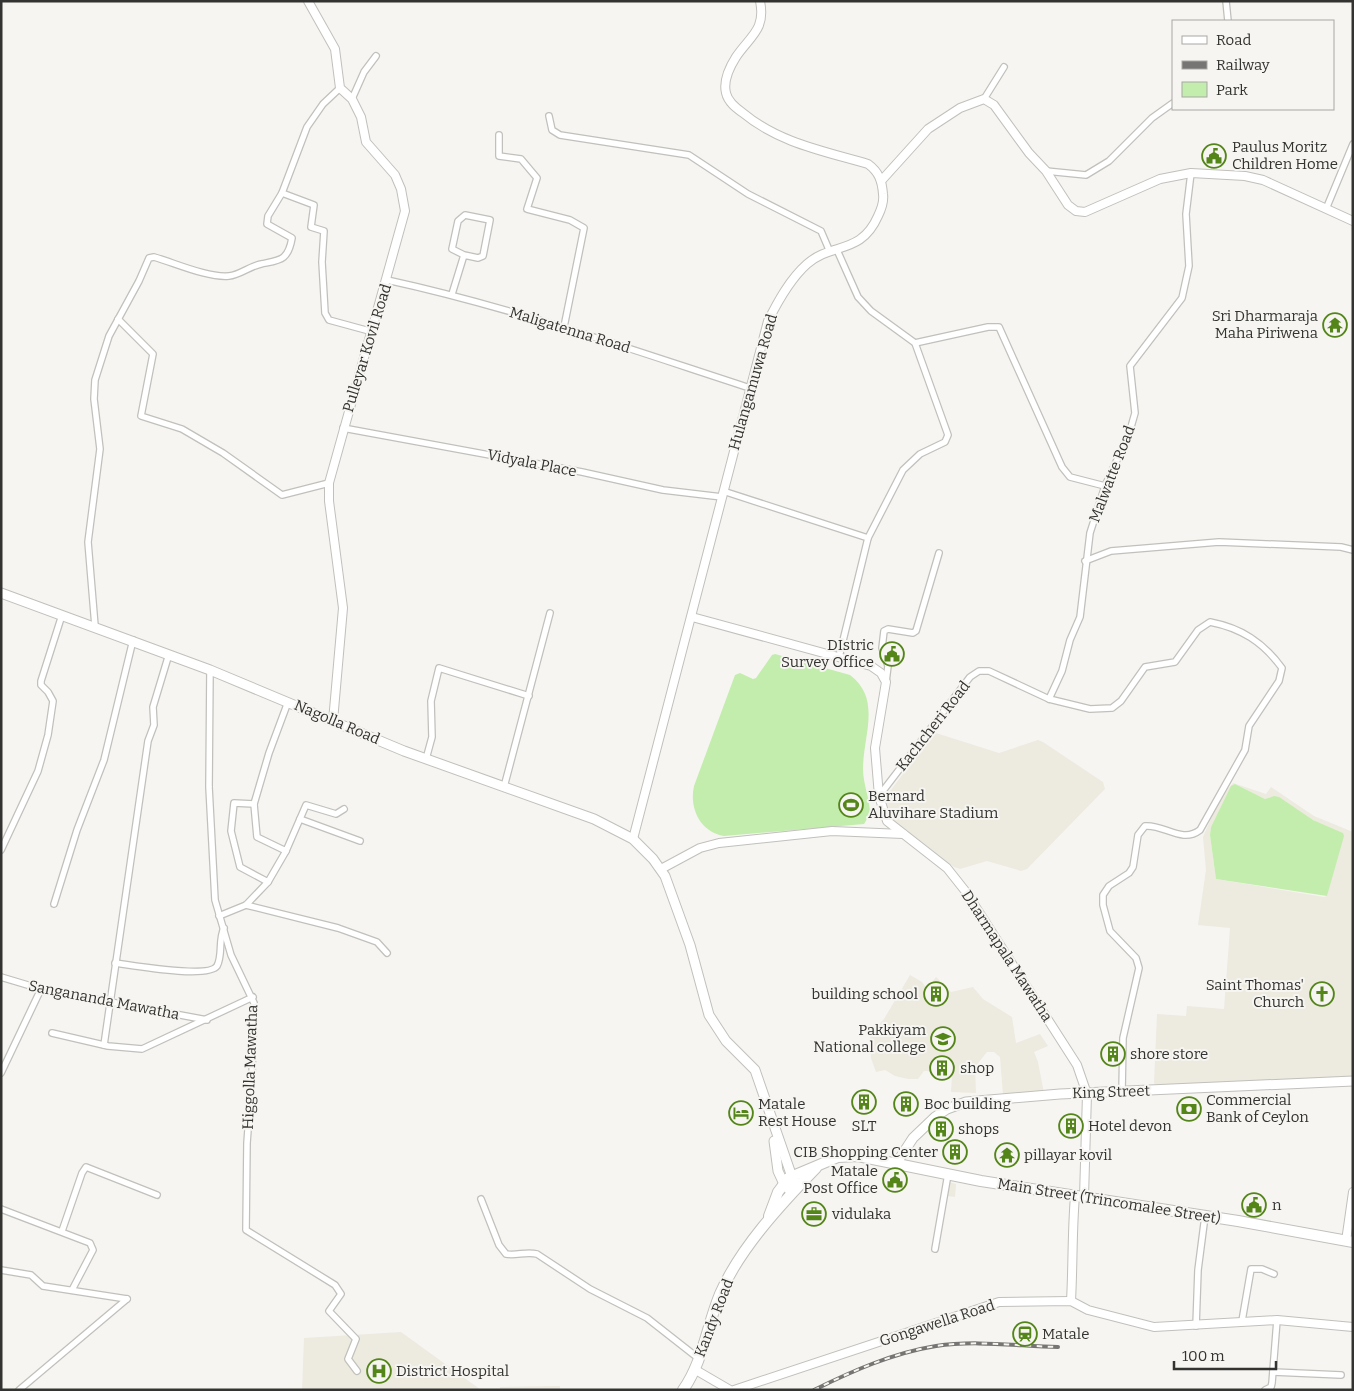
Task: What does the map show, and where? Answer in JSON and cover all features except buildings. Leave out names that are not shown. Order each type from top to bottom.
[{"type":"highway","name":"Kandy Road","points":[[792,1177],[838,1157],[851,1155],[896,1164]]},
{"type":"highway","name":"Main Street (Trincomalee Street)","points":[[896,1164],[1080,1197],[1349,1241]]},
{"type":"highway","name":"Kandy Road","points":[[683,1390],[694,1369],[714,1310],[728,1279],[766,1224],[795,1189],[817,1167]]},
{"type":"highway","points":[[792,1177],[796,1182],[795,1189],[788,1190],[784,1184],[788,1178],[792,1177]]},
{"type":"highway","name":"Kandy Road","points":[[766,1224],[778,1192],[784,1184]]},
{"type":"main road","name":"Nagolla Road","points":[[1,593],[133,640],[210,670],[426,759],[594,819],[633,839],[646,850],[661,869],[679,912],[709,1015],[726,1041],[755,1070],[772,1118]]},
{"type":"main road","name":"King Street","points":[[896,1164],[912,1138],[928,1122],[958,1104],[1009,1098],[1353,1081]]},
{"type":"main road","points":[[772,1118],[792,1177]]},
{"type":"main road","points":[[772,1118],[778,1171],[784,1184]]},
{"type":"street","points":[[94,626],[88,542],[100,448],[94,399],[95,380],[108,336],[149,258],[154,257],[220,277],[231,276],[260,264],[279,262],[290,244],[292,238],[267,224],[268,216],[282,193],[307,127],[323,104],[340,88],[335,49],[308,1]]},
{"type":"street","points":[[1226,1],[1228,20]]},
{"type":"street","points":[[762,3],[762,18],[756,34],[736,57],[727,74],[726,94],[732,104],[758,125],[786,140],[868,164],[875,168],[881,180],[928,129],[960,108],[984,99],[1004,67]]},
{"type":"street","points":[[352,99],[364,72],[376,56]]},
{"type":"street","name":"Pulleyar Kovil Road","points":[[333,721],[343,608],[329,501],[330,483],[343,428],[373,332],[405,211],[394,175],[366,142],[361,117],[352,99],[340,88]]},
{"type":"street","points":[[984,99],[994,105],[1029,153],[1046,171],[1068,205],[1076,211],[1085,212],[1160,179],[1190,173],[1245,176],[1263,180],[1353,221]]},
{"type":"street","points":[[1046,171],[1086,175],[1109,161],[1152,118],[1172,104]]},
{"type":"street","points":[[549,116],[552,130],[560,135],[688,155],[748,194],[821,231],[858,296],[871,312],[915,343],[948,435],[945,442],[920,454],[903,470],[868,538],[839,657]]},
{"type":"street","points":[[499,135],[499,156],[521,159],[536,178],[527,209],[570,220],[584,228],[564,327]]},
{"type":"street","points":[[1326,209],[1353,144]]},
{"type":"street","name":"Malwatte Road","points":[[1049,699],[1062,671],[1070,640],[1080,617],[1085,562],[1090,533],[1105,486],[1129,434],[1135,413],[1130,366],[1182,298],[1189,266],[1186,214],[1190,173]]},
{"type":"street","name":"Hulangamuwa Road","points":[[633,839],[768,321],[782,295],[806,264],[860,241],[874,226],[883,197],[881,180]]},
{"type":"street","points":[[282,193],[314,205],[311,227],[324,231],[322,262],[325,313],[330,320],[373,332]]},
{"type":"street","points":[[465,214],[490,220],[483,256],[478,258],[464,255],[453,251],[452,246],[461,216],[465,214]]},
{"type":"street","points":[[452,294],[464,255]]},
{"type":"street","name":"Maligatenna Road","points":[[387,280],[452,294],[564,327],[750,388]]},
{"type":"street","points":[[118,319],[153,354],[141,416],[182,428],[282,495],[330,483]]},
{"type":"street","points":[[915,343],[988,327],[999,327],[1062,467],[1070,477],[1105,486]]},
{"type":"street","name":"Vidyala Place","points":[[343,428],[582,472],[664,490],[722,494],[868,538]]},
{"type":"street","points":[[1085,562],[1111,551],[1219,542],[1341,547],[1353,550]]},
{"type":"street","points":[[886,682],[888,666],[882,648],[884,632],[888,629],[913,633],[916,631],[939,553]]},
{"type":"street","points":[[504,787],[550,613]]},
{"type":"street","points":[[1,850],[38,771],[48,735],[53,701],[41,685],[41,681],[62,614]]},
{"type":"street","points":[[692,616],[871,666],[881,673],[886,682]]},
{"type":"street","points":[[1049,699],[1090,709],[1112,708],[1121,701],[1145,667],[1175,662],[1198,630],[1210,622],[1231,626],[1251,637],[1270,651],[1282,668],[1279,681],[1249,726],[1245,750],[1200,830],[1194,835],[1187,835],[1175,834],[1152,825],[1145,826],[1138,834],[1133,867],[1129,873],[1109,886],[1104,895],[1103,905],[1110,931],[1136,958],[1139,968],[1123,1038],[1122,1092]]},
{"type":"street","points":[[54,904],[76,830],[104,760],[133,640]]},
{"type":"street","points":[[104,1045],[148,741],[154,725],[153,707],[169,654]]},
{"type":"street","points":[[426,759],[432,737],[431,701],[439,668],[529,696]]},
{"type":"street","name":"Higgolla Mawatha","points":[[210,670],[209,786],[215,900],[231,955],[252,997],[252,1076],[247,1142],[246,1230],[335,1285],[341,1294],[329,1311],[356,1339],[348,1359],[357,1371]]},
{"type":"street","name":"Kachcheri Road","points":[[879,796],[970,677],[979,671],[997,673],[1049,699]]},
{"type":"street","name":"Dharmapala Mawatha","points":[[886,682],[875,748],[879,796],[887,821],[947,868],[966,892],[1072,1057],[1084,1082],[1087,1094]]},
{"type":"street","points":[[286,850],[257,837],[254,804],[269,753],[288,702]]},
{"type":"street","points":[[254,804],[234,803],[231,831],[240,867],[268,882]]},
{"type":"street","points":[[219,916],[246,905],[268,882],[286,850],[306,805],[336,814],[344,809]]},
{"type":"street","points":[[300,819],[360,841]]},
{"type":"street","points":[[661,869],[700,848],[719,842],[832,831],[905,834]]},
{"type":"street","points":[[246,905],[338,928],[377,942],[387,953]]},
{"type":"street","points":[[115,963],[186,972],[208,971],[214,969],[218,962],[220,937],[224,928]]},
{"type":"street","name":"Sangananda Mawatha","points":[[1,977],[41,990],[207,1020]]},
{"type":"street","points":[[1,1073],[41,990]]},
{"type":"street","points":[[52,1033],[104,1045],[142,1049],[207,1020],[252,997]]},
{"type":"street","points":[[1071,1301],[1074,1266],[1071,1240],[1080,1197],[1087,1094]]},
{"type":"street","points":[[62,1232],[82,1173],[86,1167],[157,1194]]},
{"type":"street","points":[[935,1249],[948,1174]]},
{"type":"street","points":[[1349,1241],[1353,1192]]},
{"type":"street","points":[[481,1199],[499,1245],[506,1254],[515,1256],[528,1251],[537,1254],[590,1289],[647,1318],[698,1358]]},
{"type":"street","points":[[1,1209],[90,1242],[93,1250],[72,1290]]},
{"type":"street","points":[[1196,1326],[1198,1270],[1205,1216]]},
{"type":"street","points":[[1242,1321],[1251,1269],[1262,1269],[1274,1274]]},
{"type":"street","points":[[1,1270],[30,1275],[43,1286],[127,1299],[19,1390]]},
{"type":"street","name":"Gongawella Road","points":[[694,1369],[732,1390],[999,1302],[1071,1301],[1088,1310],[1154,1327],[1277,1320],[1353,1327]]},
{"type":"street","points":[[1265,1390],[1271,1387],[1277,1320]]},
{"type":"street","points":[[1273,1372],[1341,1375]]},
{"type":"shaded area","points":[[936,733],[999,753],[1038,740],[1103,782],[1105,789],[1027,869],[1021,871],[987,861],[960,869],[954,867],[891,823],[885,810],[888,794],[932,735]]},
{"type":"shaded area","points":[[1233,783],[1266,794],[1271,787],[1314,816],[1353,832],[1352,1076],[1157,1086],[1154,1083],[1157,1014],[1186,1016],[1187,1006],[1224,1009],[1230,928],[1198,925],[1206,870],[1203,837],[1220,798]],"holes":[[[1235,784],[1265,799],[1274,796],[1313,820],[1343,833],[1327,896],[1216,879],[1210,835],[1211,827],[1231,787]]]},
{"type":"shaded area","name":"Pakkiyam National college","points":[[910,975],[922,982],[927,989],[936,977],[951,992],[973,987],[983,999],[1012,1017],[1016,1043],[1040,1034],[1048,1046],[1034,1052],[1038,1062],[1044,1093],[1003,1095],[1000,1057],[994,1052],[987,1052],[975,1067],[976,1093],[951,1092],[952,1075],[945,1072],[924,1071],[918,1079],[908,1079],[895,1076],[885,1070],[876,1072],[871,1058],[870,1034],[884,1019]]},
{"type":"shaded area","points":[[949,1182],[956,1184],[955,1197],[947,1196]]},
{"type":"shaded area","name":"District Hospital","points":[[401,1332],[481,1390],[302,1390],[304,1338]]},
{"type":"shaded area","points":[[560,1386],[560,1390],[500,1390],[500,1387]]},
{"type":"green space","points":[[775,654],[850,675],[860,685],[866,695],[868,719],[863,769],[870,814],[864,824],[724,836],[708,830],[698,818],[693,803],[694,786],[735,675],[740,673],[753,679],[756,678],[772,655]]},
{"type":"green space","points":[[1235,784],[1265,799],[1274,796],[1279,797],[1313,820],[1343,833],[1344,836],[1327,896],[1216,879],[1210,835],[1211,827],[1231,786]]},
{"type":"railway","points":[[814,1390],[873,1364],[904,1353],[936,1346],[981,1343],[1058,1347]]},
{"type":"place","name":"Paulus Moritz Children Home","points":[[1214,156]]},
{"type":"place","name":"Sri Dharmaraja Maha Piriwena","points":[[1335,325]]},
{"type":"place","name":"DIstric Survey Office","points":[[892,654]]},
{"type":"place","name":"Bernard Aluvihare Stadium","points":[[851,805]]},
{"type":"place","name":"building school","points":[[936,994]]},
{"type":"place","name":"Saint Thomas' Church","points":[[1322,994]]},
{"type":"place","name":"Pakkiyam National college","points":[[943,1039]]},
{"type":"place","name":"shore store","points":[[1113,1054]]},
{"type":"place","name":"shop","points":[[942,1068]]},
{"type":"place","name":"SLT","points":[[864,1102]]},
{"type":"place","name":"Boc building","points":[[906,1104]]},
{"type":"place","name":"Commercial Bank of Ceylon","points":[[1189,1109]]},
{"type":"place","name":"Matale Rest House","points":[[741,1113]]},
{"type":"place","name":"Hotel devon","points":[[1071,1126]]},
{"type":"place","name":"shops","points":[[941,1129]]},
{"type":"place","name":"CIB Shopping Center","points":[[955,1152]]},
{"type":"place","name":"pillayar kovil","points":[[1007,1155]]},
{"type":"place","name":"Matale Post Office","points":[[895,1180]]},
{"type":"place","name":"n","points":[[1254,1205]]},
{"type":"place","name":"vidulaka","points":[[814,1214]]},
{"type":"place","name":"Matale","points":[[1025,1334]]},
{"type":"place","name":"District Hospital","points":[[379,1371]]}]
